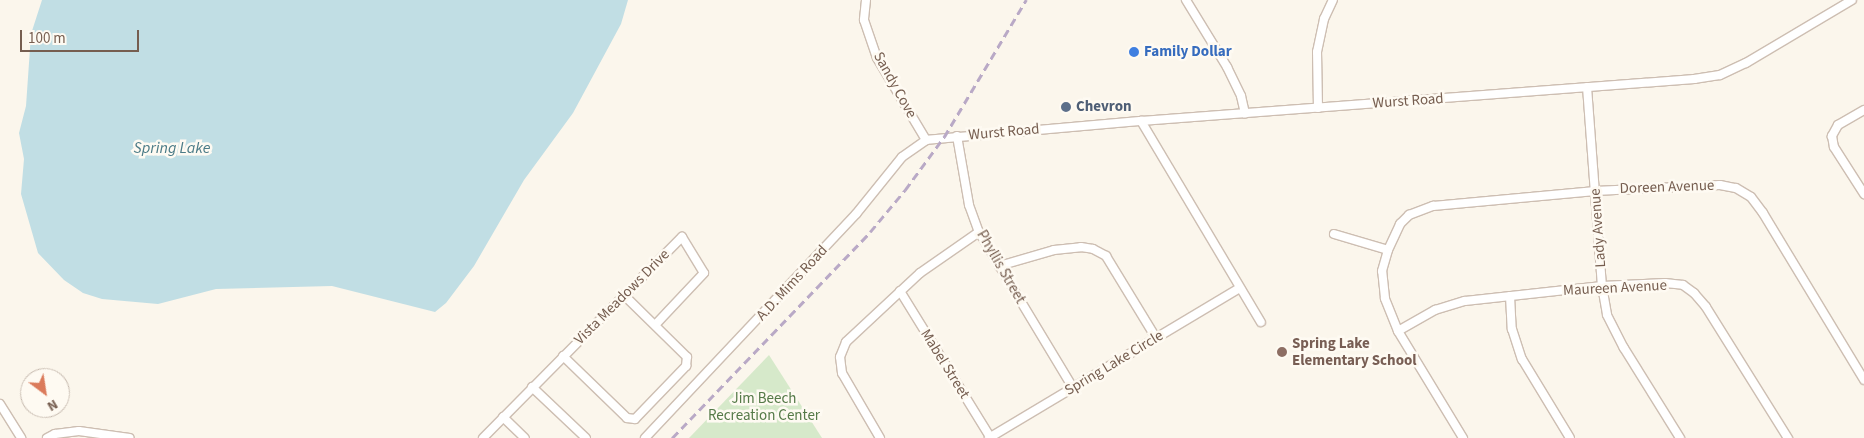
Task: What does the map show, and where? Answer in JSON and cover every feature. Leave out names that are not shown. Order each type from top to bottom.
[{"type":"street","name":"Sandy Cove","points":[[866,0],[864,20],[877,58],[926,140]]},
{"type":"street","points":[[1197,0],[1188,3],[1227,67],[1240,96],[1245,114]]},
{"type":"street","points":[[1318,108],[1317,52],[1324,19],[1333,0]]},
{"type":"street","name":"Wurst Road","points":[[944,137],[1694,79],[1720,74],[1746,63],[1852,0]]},
{"type":"street","name":"Lady Avenue","points":[[1587,88],[1602,286],[1607,314],[1624,348],[1680,438]]},
{"type":"street","points":[[1864,110],[1838,125],[1832,136],[1834,147],[1864,194]]},
{"type":"street","points":[[1141,121],[1261,322]]},
{"type":"street","name":"Phyllis Street","points":[[957,136],[969,205],[979,232],[1073,388]]},
{"type":"street","name":"A.D. Mims Road","points":[[645,438],[856,214],[902,157],[926,140],[944,137]]},
{"type":"street","name":"Doreen Avenue","points":[[1463,438],[1398,331],[1385,298],[1382,271],[1388,250],[1400,224],[1409,215],[1433,206],[1595,191],[1720,184],[1736,188],[1751,197],[1864,380]]},
{"type":"street","points":[[880,438],[842,373],[840,358],[846,342],[920,273],[979,232]]},
{"type":"street","points":[[1334,234],[1388,250]]},
{"type":"street","name":"Vista Meadows Drive","points":[[484,438],[532,387],[682,237],[704,273],[655,325]]},
{"type":"street","points":[[999,266],[1054,250],[1081,247],[1093,249],[1106,256],[1156,338]]},
{"type":"street","name":"Maureen Avenue","points":[[1398,331],[1435,310],[1464,301],[1602,286],[1665,283],[1683,285],[1694,292],[1706,307],[1788,438]]},
{"type":"street","name":"Spring Lake Circle","points":[[989,438],[1240,288]]},
{"type":"street","name":"Mabel Street","points":[[900,291],[989,438]]},
{"type":"street","points":[[563,356],[628,418],[635,420],[686,366],[687,357],[624,295]]},
{"type":"street","points":[[1510,296],[1512,329],[1522,359],[1570,438]]},
{"type":"street","points":[[532,387],[586,438]]},
{"type":"street","points":[[0,404],[21,438]]},
{"type":"street","points":[[503,418],[525,438]]},
{"type":"street","points":[[47,438],[55,434],[79,431],[130,438]]},
{"type":"green space","name":"Jim Beech Recreation Center","points":[[769,355],[822,438],[689,438]]},
{"type":"water","name":"Spring Lake","points":[[42,0],[628,0],[621,24],[573,113],[524,180],[474,266],[446,303],[435,312],[332,286],[216,289],[158,304],[102,299],[83,293],[64,280],[38,253],[21,194],[24,159],[19,133],[26,106],[31,34]]},
{"type":"railway","points":[[672,438],[870,232],[905,190],[944,137],[1026,0]]},
{"type":"place","name":"Family Dollar","points":[[1134,52]]},
{"type":"place","name":"Chevron","points":[[1066,107]]},
{"type":"place","name":"Spring Lake Elementary School","points":[[1282,352]]}]
